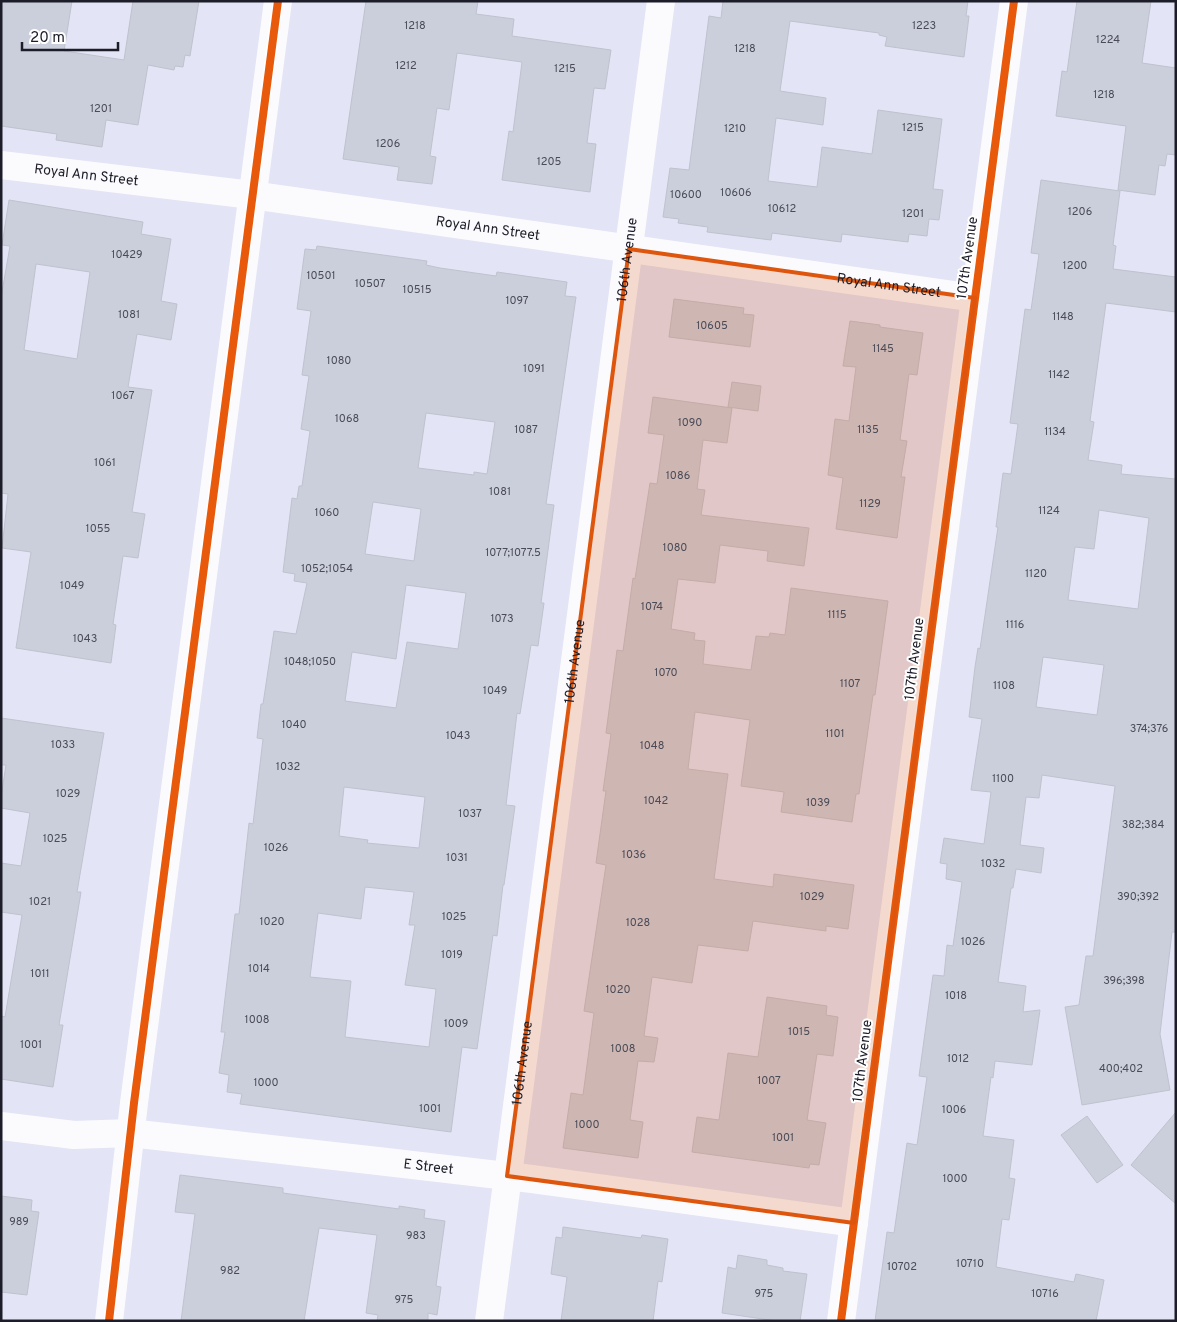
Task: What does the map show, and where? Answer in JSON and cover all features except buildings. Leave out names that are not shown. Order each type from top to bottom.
[{"type":"street","points":[[109,1321],[130,1133],[278,1]]},
{"type":"street","name":"106th Avenue","points":[[489,1321],[661,1]]},
{"type":"street","name":"107th Avenue","points":[[841,1321],[1014,1]]},
{"type":"street","name":"Royal Ann Street","points":[[1,165],[252,195],[975,298]]},
{"type":"street","name":"E Street","points":[[1,1126],[74,1135],[130,1133],[507,1176],[854,1223]]},
{"type":"highlighted area","points":[[629,249],[975,298],[854,1223],[507,1176]]},
{"type":"cycle path","points":[[109,1321],[134,1103],[278,1]]},
{"type":"cycle path","points":[[841,1321],[1014,1]]}]
